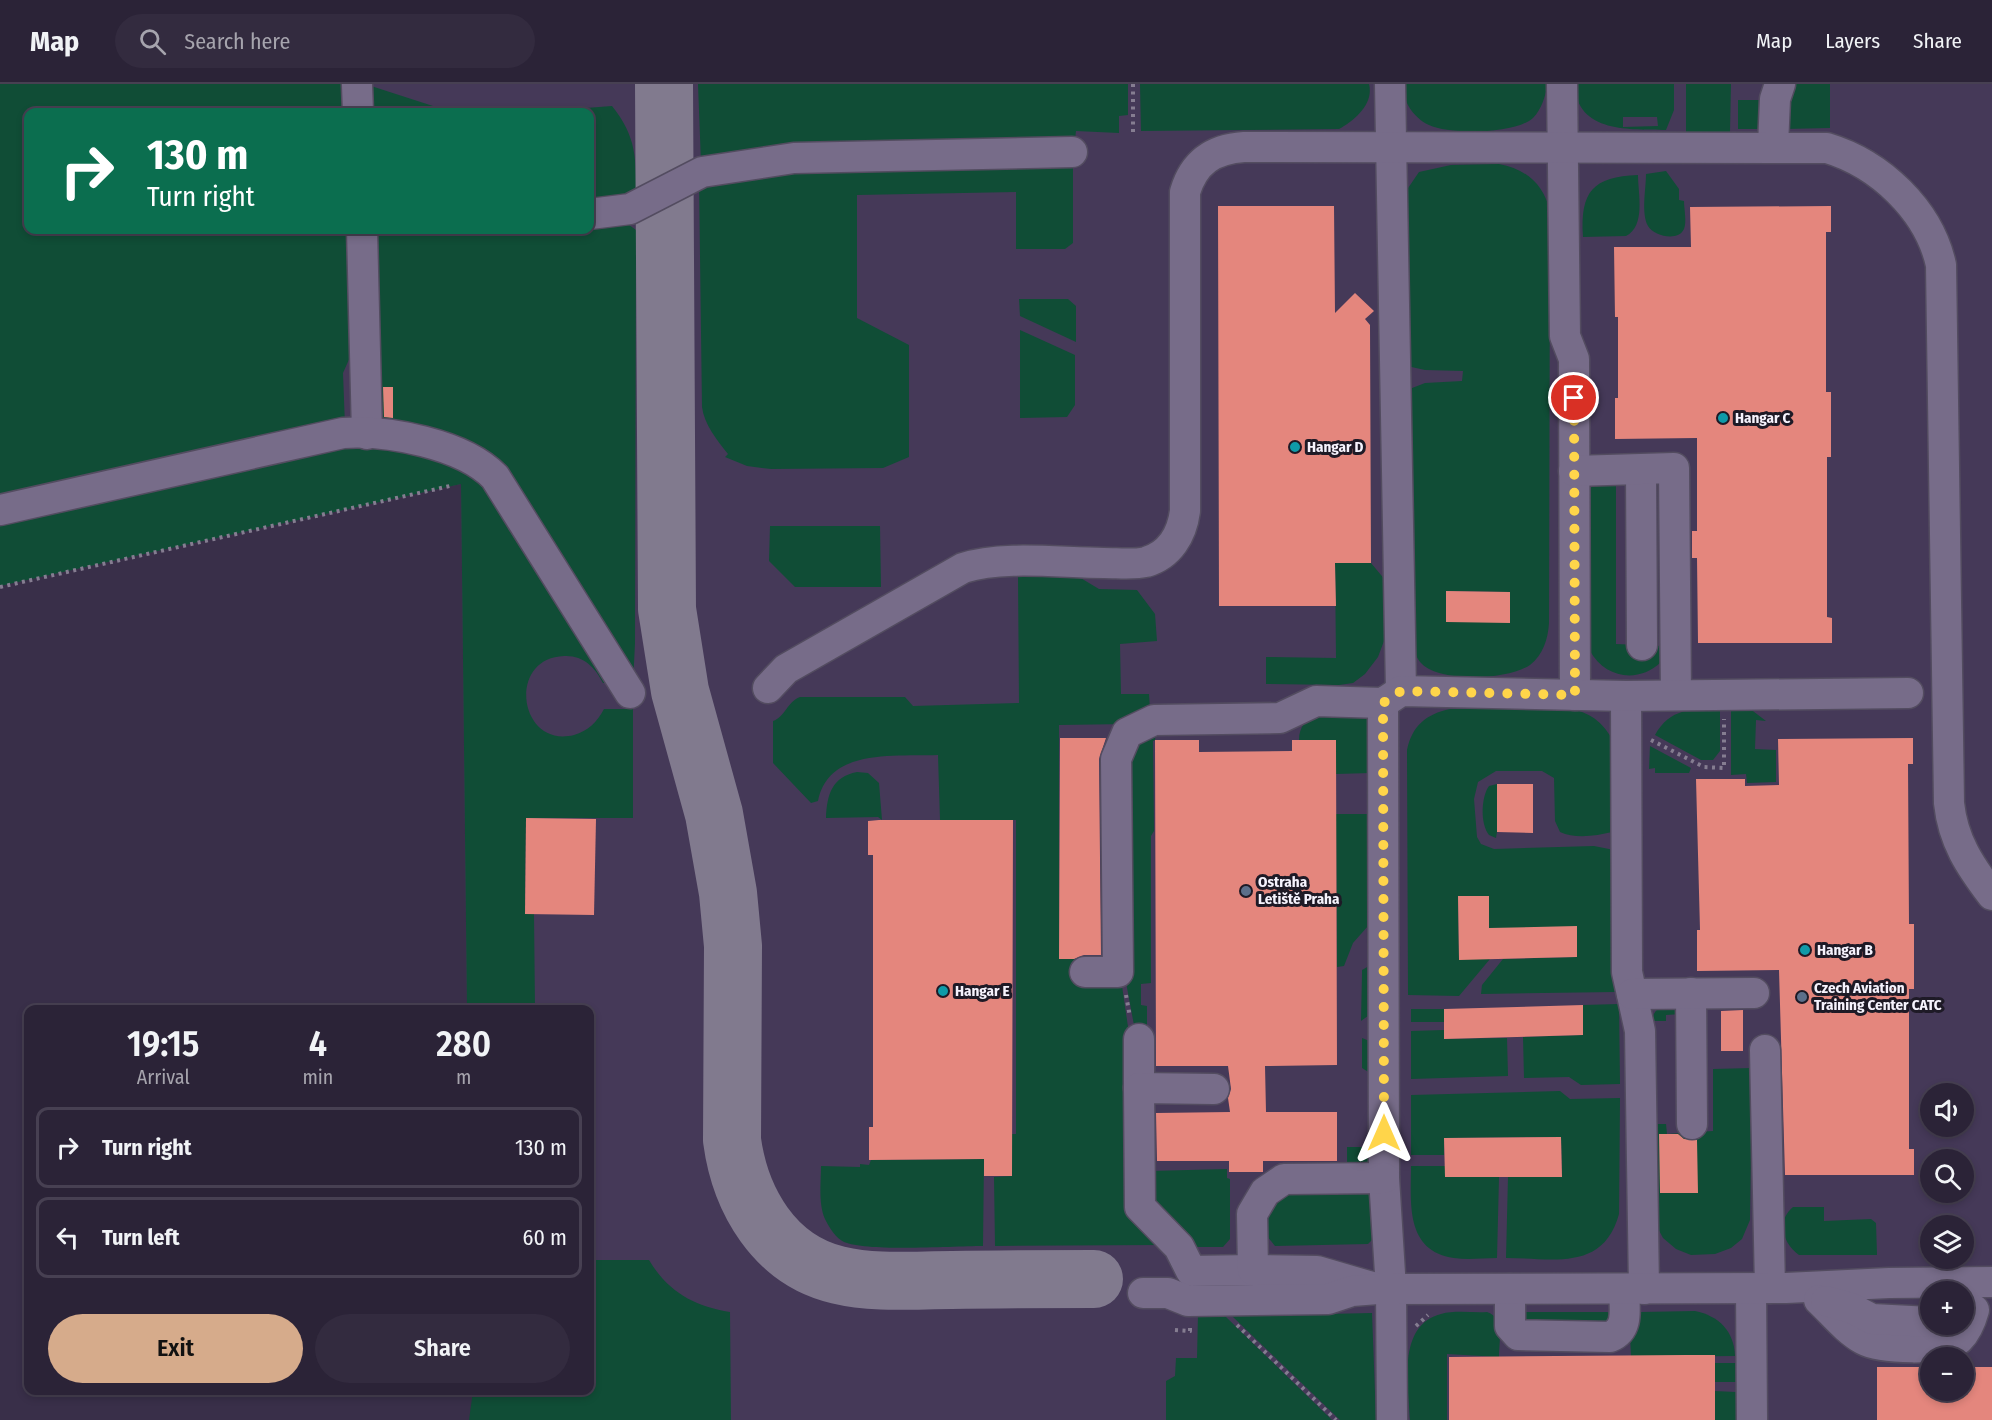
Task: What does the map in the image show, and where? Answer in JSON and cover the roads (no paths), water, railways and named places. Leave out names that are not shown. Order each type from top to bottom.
[{"type":"lane","points":[[1390,84],[1392,697],[1384,1178],[1374,1290],[1392,1420]]},
{"type":"lane","points":[[1562,84],[1565,336],[1574,359],[1575,695]]},
{"type":"lane","points":[[1773,146],[1774,99],[1780,84]]},
{"type":"lane","points":[[768,688],[794,664],[963,568],[989,562],[1136,563],[1160,555],[1170,546],[1181,529],[1185,511],[1185,192],[1193,170],[1211,154],[1233,147],[1773,146],[1827,148],[1860,160],[1884,178],[1921,217],[1937,246],[1941,288],[1949,803],[1951,819],[1962,853],[1992,895]]},
{"type":"lane","points":[[594,214],[630,209],[702,172],[794,158],[1072,152]]},
{"type":"lane","points":[[362,234],[367,434]]},
{"type":"lane","points":[[0,510],[343,433],[367,434],[442,447],[466,456],[487,469],[501,485],[630,693]]},
{"type":"lane","points":[[1574,471],[1674,468],[1676,695]]},
{"type":"lane","points":[[1641,470],[1642,645]]},
{"type":"lane","points":[[1085,972],[1118,972],[1116,770],[1119,749],[1127,733],[1154,720],[1280,718],[1316,701],[1392,697],[1908,693]]},
{"type":"lane","points":[[1510,1289],[1510,1326],[1518,1335],[1610,1337],[1617,1334],[1624,1321],[1634,1289],[1640,1031],[1627,972],[1626,696]]},
{"type":"lane","points":[[1691,993],[1692,1124]]},
{"type":"lane","points":[[1632,994],[1754,993]]},
{"type":"lane","points":[[1139,1039],[1140,1207],[1179,1247],[1191,1270],[1317,1271],[1374,1290]]},
{"type":"lane","points":[[1752,1420],[1787,1291],[1765,1050]]},
{"type":"lane","points":[[1139,1088],[1214,1089]]},
{"type":"lane","points":[[1252,1270],[1252,1214],[1265,1192],[1284,1179],[1384,1178]]},
{"type":"lane","points":[[1889,1283],[1979,1298],[1970,1325],[1958,1340],[1944,1345],[1899,1347],[1866,1341],[1843,1324],[1787,1291],[1889,1283]]},
{"type":"lane","points":[[1155,1293],[1188,1300],[1328,1299],[1374,1290],[1634,1289],[1787,1291],[1920,1299]]},
{"type":"lane","points":[[1787,1291],[1851,1308],[1872,1319],[1920,1321]]},
{"type":"place","name":"Hangar C","points":[[1723,418]]},
{"type":"place","name":"Hangar D","points":[[1295,447]]},
{"type":"place","name":"Ostraha Letiště Praha","points":[[1246,891]]},
{"type":"place","name":"Hangar B","points":[[1805,950]]},
{"type":"place","name":"Hangar E","points":[[943,991]]},
{"type":"place","name":"Czech Aviation Training Center CATC","points":[[1802,997]]}]
